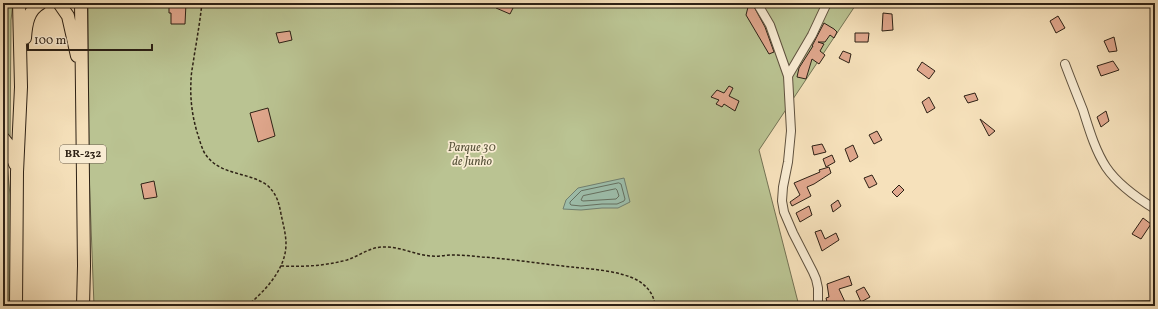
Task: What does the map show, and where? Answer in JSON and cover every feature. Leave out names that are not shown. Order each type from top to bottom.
[{"type":"highway","points":[[18,3],[21,87]]},
{"type":"highway","points":[[16,306],[17,172],[24,46],[27,20],[36,6],[41,3]]},
{"type":"highway","points":[[59,3],[67,13],[70,21],[83,81]]},
{"type":"highway","name":"BR-232","points":[[81,3],[83,81],[83,306]]},
{"type":"highway","points":[[3,138],[11,151],[17,172]]},
{"type":"street","points":[[757,3],[770,25],[788,76],[790,131],[788,162],[782,201],[784,212],[816,280],[818,288],[818,306]]},
{"type":"street","points":[[788,76],[812,35],[827,3]]},
{"type":"street","points":[[1065,64],[1095,145],[1107,168],[1127,190],[1155,209]]},
{"type":"street","points":[[1096,306],[1155,305]]},
{"type":"path","points":[[202,3],[190,79],[194,121],[204,152],[218,166],[232,173],[254,179],[265,184],[274,192],[280,207],[285,234],[285,255],[281,266],[272,281],[247,306]]},
{"type":"path","points":[[281,266],[321,266],[348,260],[369,250],[390,247],[416,254],[432,256],[451,255],[482,257],[599,270],[629,276],[650,290],[655,299],[655,306]]},
{"type":"green space","points":[[3,3],[13,3],[11,20],[10,142],[3,135]]},
{"type":"green space","name":"Parque 30 de Junho","points":[[88,3],[857,3],[759,150],[799,306],[94,306],[89,171]]},
{"type":"green space","points":[[3,149],[6,153],[10,195],[11,306],[3,306]]},
{"type":"water","points":[[624,178],[630,202],[618,208],[581,210],[563,209],[566,200],[578,188]]},
{"type":"building","points":[[169,3],[186,3],[185,24],[171,24]]},
{"type":"building","points":[[499,3],[508,3],[514,6],[510,14],[496,8]]},
{"type":"building","points":[[749,3],[752,3],[765,27],[774,52],[769,54],[746,15]]},
{"type":"building","points":[[883,13],[892,14],[893,30],[882,31]]},
{"type":"building","points":[[1058,16],[1065,28],[1056,33],[1050,21]]},
{"type":"building","points":[[824,23],[837,32],[834,38],[830,35],[825,42],[818,42],[824,44],[820,51],[825,55],[819,64],[812,59],[806,79],[797,77],[799,68],[813,46]]},
{"type":"building","points":[[290,31],[292,40],[279,43],[276,33]]},
{"type":"building","points":[[855,33],[869,33],[868,42],[855,42]]},
{"type":"building","points":[[1114,37],[1117,51],[1109,52],[1104,41]]},
{"type":"building","points":[[843,51],[851,54],[849,63],[839,58]]},
{"type":"building","points":[[1113,61],[1119,70],[1101,76],[1097,66]]},
{"type":"building","points":[[922,62],[935,71],[929,79],[917,70]]},
{"type":"building","points":[[729,86],[733,88],[729,96],[739,101],[735,111],[724,104],[722,107],[716,104],[719,100],[711,97],[717,90],[724,93]]},
{"type":"building","points":[[975,93],[978,100],[968,103],[964,96]]},
{"type":"building","points":[[929,97],[935,108],[927,113],[922,102]]},
{"type":"building","points":[[268,108],[275,136],[258,142],[250,113]]},
{"type":"building","points":[[1106,111],[1109,121],[1101,127],[1097,117]]},
{"type":"building","points":[[980,119],[995,131],[989,136]]},
{"type":"building","points":[[877,131],[882,140],[874,144],[869,135]]},
{"type":"building","points":[[822,144],[826,152],[814,155],[812,146]]},
{"type":"building","points":[[853,145],[858,157],[850,162],[845,149]]},
{"type":"building","points":[[832,155],[835,162],[826,167],[823,159]]},
{"type":"building","points":[[829,167],[831,173],[807,187],[811,196],[792,206],[790,202],[800,195],[794,183],[820,172],[819,170]]},
{"type":"building","points":[[872,175],[877,184],[869,188],[864,178]]},
{"type":"building","points":[[154,181],[157,197],[144,199],[141,184]]},
{"type":"building","points":[[899,185],[904,190],[897,197],[892,192]]},
{"type":"building","points":[[838,200],[841,206],[833,212],[831,205]]},
{"type":"building","points":[[809,206],[812,215],[800,222],[796,213]]},
{"type":"building","points":[[1143,218],[1151,224],[1141,239],[1132,234]]},
{"type":"building","points":[[821,230],[825,239],[836,233],[839,240],[822,251],[815,232]]},
{"type":"building","points":[[849,276],[852,285],[839,289],[846,304],[841,306],[828,306],[826,298],[829,297],[827,284]]},
{"type":"building","points":[[864,287],[870,297],[861,302],[856,291]]}]
